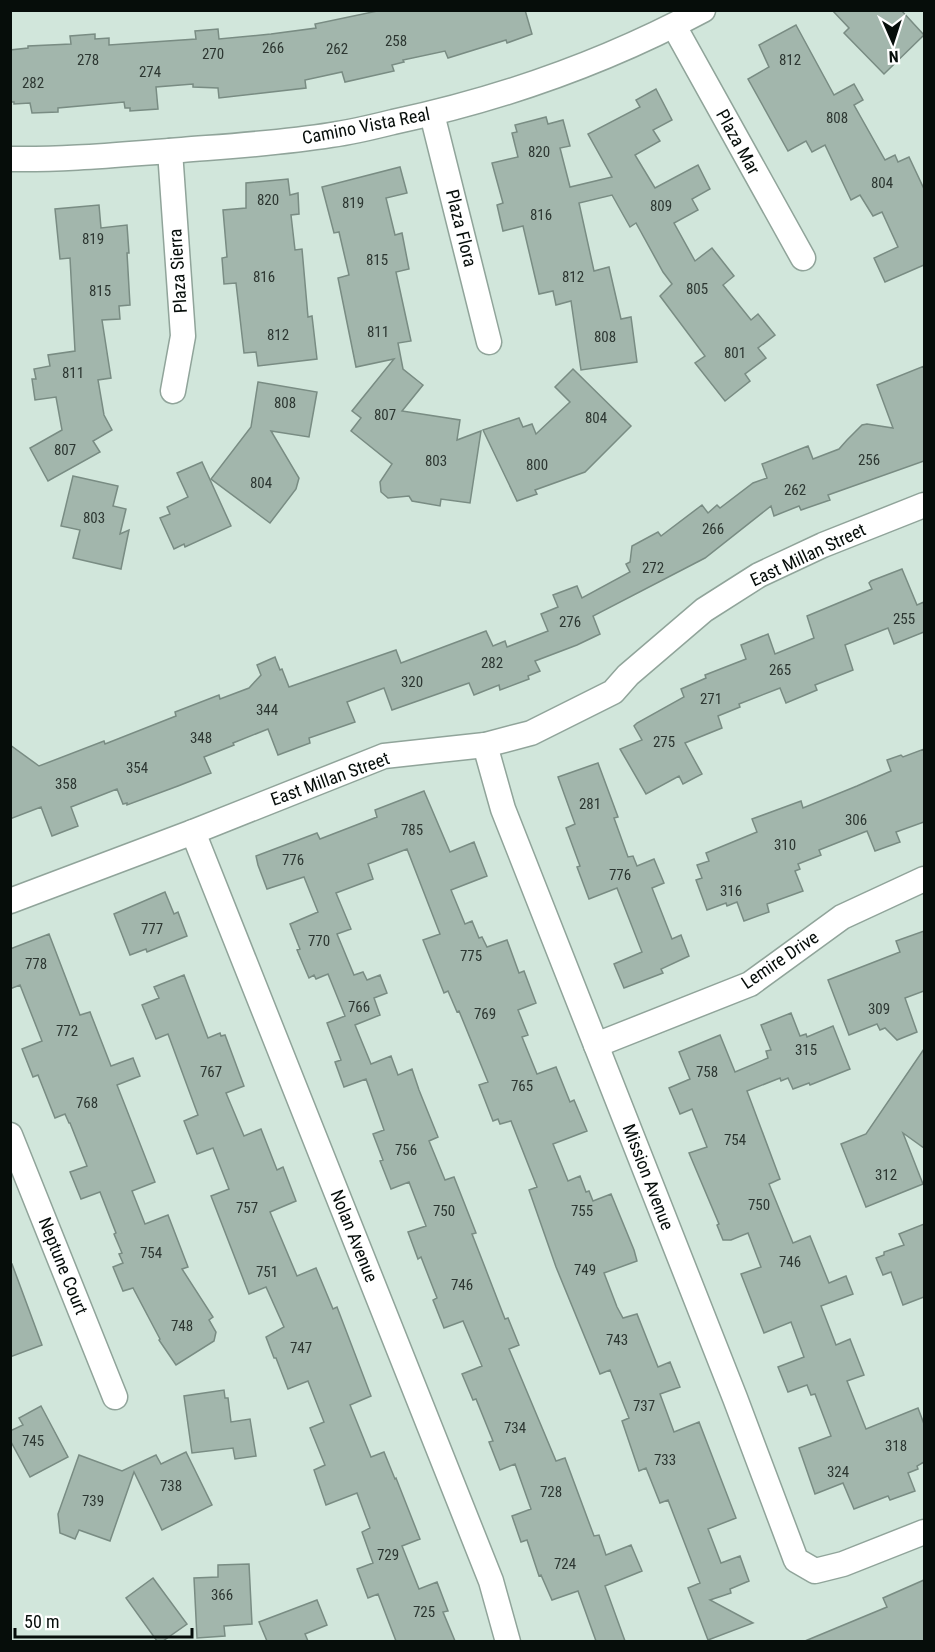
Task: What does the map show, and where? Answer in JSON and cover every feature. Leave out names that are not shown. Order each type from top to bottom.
[{"type":"street","name":"Camino Vista Real","points":[[10,159],[57,160],[238,147],[333,135],[432,114],[498,96],[554,76],[674,26],[704,10]]},
{"type":"street","name":"Plaza Mar","points":[[674,26],[803,258]]},
{"type":"street","name":"Plaza Flora","points":[[432,114],[489,342]]},
{"type":"street","name":"Plaza Sierra","points":[[170,151],[183,336],[173,391]]},
{"type":"street","name":"East Millan Street","points":[[10,901],[193,832],[384,756],[485,745],[531,733],[613,692],[628,675],[704,610],[759,575],[823,545],[924,506]]},
{"type":"street","name":"Mission Avenue","points":[[485,745],[503,809],[796,1560],[815,1571],[843,1564],[924,1532]]},
{"type":"street","name":"Nolan Avenue","points":[[193,832],[490,1581],[508,1641]]},
{"type":"street","name":"Lemire Drive","points":[[596,1044],[750,984],[842,917],[924,879]]},
{"type":"street","name":"Neptune Court","points":[[10,1135],[115,1397]]},
{"type":"building","points":[[382,10],[525,10],[532,34],[448,58],[445,51],[403,60],[404,62],[392,65],[394,71],[345,82],[342,72],[305,80],[306,88],[219,98],[218,88],[193,87],[193,84],[156,87],[158,109],[130,111],[130,108],[125,108],[124,102],[58,108],[58,112],[32,113],[30,103],[10,102],[10,50],[28,48],[28,46],[71,44],[70,36],[95,34],[95,39],[109,38],[109,45],[196,39],[195,31],[218,29],[219,39],[271,34],[316,28],[315,24]]},
{"type":"building","points":[[832,10],[901,10],[924,35],[884,74],[844,33],[849,28]]},
{"type":"building","points":[[796,25],[834,95],[854,84],[863,100],[854,105],[885,160],[895,155],[898,162],[909,157],[924,189],[924,265],[885,282],[874,258],[898,247],[882,212],[873,216],[860,195],[851,200],[825,145],[812,152],[806,141],[788,151],[748,79],[769,67],[759,45]]},
{"type":"building","points":[[656,89],[672,120],[653,130],[660,141],[635,155],[655,188],[698,165],[710,189],[692,199],[698,210],[674,223],[695,261],[712,248],[734,276],[723,285],[751,320],[758,314],[775,335],[758,348],[766,358],[745,374],[750,381],[725,401],[695,363],[705,356],[660,296],[672,284],[636,223],[630,227],[612,195],[579,203],[594,271],[609,267],[621,319],[631,317],[637,362],[581,370],[571,301],[556,305],[553,291],[539,294],[523,226],[503,231],[497,205],[503,203],[492,163],[518,157],[512,133],[517,132],[515,125],[546,117],[548,124],[563,120],[570,146],[560,148],[570,187],[612,177],[588,134],[640,107],[636,100]]},
{"type":"building","points":[[400,167],[407,193],[386,198],[395,235],[402,233],[409,269],[396,272],[411,341],[398,343],[403,369],[423,385],[402,411],[460,420],[457,440],[481,431],[470,503],[441,499],[440,506],[412,501],[409,496],[388,498],[381,492],[380,482],[392,464],[351,431],[361,418],[352,411],[394,359],[356,367],[338,278],[349,275],[339,232],[334,233],[322,187]]},
{"type":"building","points":[[288,179],[290,195],[298,193],[299,214],[291,215],[295,250],[302,249],[308,317],[312,316],[317,359],[258,366],[256,352],[244,353],[236,283],[224,284],[222,258],[227,257],[223,210],[246,208],[246,183]]},
{"type":"building","points":[[99,205],[101,228],[127,225],[129,253],[127,253],[130,305],[119,306],[120,319],[102,320],[111,378],[98,380],[104,415],[112,430],[93,441],[100,452],[48,481],[30,448],[62,430],[56,397],[35,400],[32,379],[36,379],[34,369],[50,366],[48,355],[75,351],[70,258],[60,259],[55,209]]},
{"type":"building","points":[[924,366],[924,461],[828,495],[830,500],[801,510],[799,506],[774,516],[771,506],[705,558],[593,616],[600,634],[535,661],[540,671],[528,676],[529,679],[500,690],[499,685],[474,695],[469,683],[392,710],[384,688],[347,702],[355,722],[309,738],[310,743],[278,755],[268,729],[204,757],[211,773],[127,805],[127,803],[123,804],[117,789],[71,807],[78,826],[52,836],[41,807],[10,819],[10,745],[39,766],[104,741],[105,744],[176,716],[175,712],[219,695],[220,699],[249,688],[261,675],[257,665],[275,657],[289,687],[396,650],[401,663],[486,631],[493,646],[505,641],[507,647],[548,631],[541,614],[558,607],[553,595],[577,586],[582,598],[630,572],[626,564],[630,562],[632,546],[658,532],[661,536],[702,505],[708,513],[717,505],[720,508],[753,483],[767,478],[762,464],[808,446],[813,459],[839,449],[862,425],[893,428],[877,385]]},
{"type":"building","points":[[573,369],[631,426],[585,472],[535,490],[537,494],[517,501],[483,430],[519,418],[523,427],[532,424],[536,434],[570,402],[555,387]]},
{"type":"building","points":[[258,382],[317,392],[309,437],[271,431],[299,478],[296,489],[270,523],[211,479],[251,427]]},
{"type":"building","points":[[202,462],[231,526],[185,547],[184,544],[174,549],[160,518],[170,514],[167,507],[188,497],[177,473]]},
{"type":"building","points":[[73,476],[118,486],[113,506],[126,509],[120,534],[129,530],[121,569],[73,558],[80,530],[61,526]]},
{"type":"building","points":[[902,569],[917,605],[924,602],[924,632],[894,644],[888,628],[845,645],[853,670],[815,685],[817,690],[786,703],[780,688],[739,704],[740,707],[718,716],[722,728],[685,743],[702,774],[683,784],[679,776],[646,794],[620,749],[642,740],[634,726],[637,723],[684,697],[681,689],[706,678],[705,675],[746,659],[741,645],[768,634],[775,654],[814,638],[807,616],[872,589],[869,583],[871,581]]},
{"type":"building","points":[[924,749],[924,822],[896,832],[900,842],[875,851],[867,831],[819,850],[821,855],[798,864],[800,869],[795,871],[803,891],[767,904],[769,912],[744,921],[737,902],[727,906],[726,903],[707,910],[696,880],[702,878],[697,865],[709,861],[706,853],[757,832],[752,819],[801,801],[803,808],[891,771],[887,760]]},
{"type":"building","points":[[598,763],[618,817],[614,818],[628,857],[633,856],[637,866],[654,859],[664,883],[652,888],[672,939],[681,935],[689,956],[661,969],[663,973],[624,988],[614,964],[642,952],[617,888],[589,899],[566,828],[575,824],[558,777]]},
{"type":"building","points":[[424,791],[450,852],[474,842],[487,876],[451,890],[465,924],[472,921],[479,938],[482,937],[487,947],[507,940],[519,973],[524,971],[536,1003],[518,1010],[528,1035],[522,1037],[537,1074],[556,1067],[570,1102],[574,1100],[587,1131],[553,1144],[568,1181],[580,1176],[586,1192],[589,1191],[593,1201],[611,1194],[634,1250],[637,1261],[604,1273],[617,1307],[623,1318],[637,1314],[658,1367],[670,1362],[680,1387],[660,1394],[674,1432],[699,1422],[736,1518],[708,1529],[721,1563],[740,1556],[749,1581],[730,1589],[731,1593],[710,1600],[753,1623],[708,1640],[688,1588],[700,1583],[668,1500],[660,1503],[646,1468],[639,1471],[622,1421],[629,1418],[610,1370],[600,1374],[556,1267],[529,1190],[537,1187],[511,1121],[500,1124],[498,1119],[493,1121],[479,1085],[488,1082],[459,1011],[457,1012],[448,991],[444,993],[423,940],[440,934],[407,849],[368,864],[373,879],[336,893],[351,929],[337,934],[354,975],[363,972],[367,980],[380,975],[387,993],[374,998],[380,1015],[355,1025],[371,1064],[391,1056],[398,1075],[412,1069],[438,1137],[429,1141],[445,1180],[454,1177],[476,1233],[472,1234],[505,1319],[508,1318],[519,1345],[509,1349],[556,1461],[565,1458],[594,1536],[599,1535],[606,1555],[631,1545],[642,1571],[605,1586],[625,1641],[596,1641],[578,1591],[552,1600],[541,1575],[539,1576],[527,1540],[521,1542],[512,1516],[531,1509],[515,1464],[500,1470],[489,1442],[493,1441],[476,1399],[473,1400],[462,1374],[482,1366],[463,1321],[444,1328],[433,1300],[437,1298],[421,1257],[418,1259],[408,1232],[426,1226],[409,1182],[391,1189],[373,1134],[384,1130],[366,1079],[344,1087],[335,1062],[341,1060],[327,1023],[345,1016],[328,974],[316,979],[314,975],[309,978],[297,950],[300,949],[290,924],[318,912],[304,877],[267,889],[258,865],[256,856],[317,833],[320,839],[377,817],[375,810]]},
{"type":"building","points":[[165,892],[174,914],[178,912],[187,936],[147,952],[146,949],[130,955],[114,914]]},
{"type":"building","points":[[924,931],[924,991],[905,998],[917,1032],[897,1040],[885,1028],[880,1030],[877,1024],[849,1035],[828,980],[900,952],[896,941]]},
{"type":"building","points":[[49,934],[80,1015],[90,1012],[111,1066],[133,1058],[140,1076],[117,1085],[155,1182],[132,1191],[145,1224],[168,1215],[188,1267],[182,1269],[213,1317],[209,1320],[216,1332],[214,1341],[176,1365],[159,1340],[133,1288],[123,1291],[113,1267],[123,1263],[119,1254],[122,1253],[100,1192],[81,1199],[70,1172],[87,1166],[65,1114],[55,1118],[38,1075],[33,1077],[22,1049],[42,1041],[20,985],[10,989],[10,949]]},
{"type":"building","points":[[184,975],[208,1038],[220,1033],[221,1036],[225,1035],[244,1086],[226,1093],[244,1136],[261,1129],[277,1170],[283,1167],[296,1201],[270,1212],[297,1276],[316,1268],[333,1309],[337,1307],[371,1396],[350,1405],[371,1457],[384,1452],[396,1478],[420,1539],[402,1546],[419,1589],[437,1582],[448,1611],[443,1612],[455,1641],[396,1641],[378,1594],[368,1598],[357,1569],[373,1563],[362,1532],[370,1528],[357,1493],[326,1505],[314,1470],[325,1465],[310,1428],[324,1422],[308,1381],[288,1389],[276,1358],[274,1358],[266,1337],[284,1327],[266,1287],[249,1294],[211,1196],[229,1189],[213,1148],[197,1154],[184,1121],[198,1115],[168,1034],[156,1039],[142,1005],[159,998],[154,987]]},
{"type":"building","points":[[791,1013],[800,1036],[806,1034],[807,1037],[833,1026],[850,1069],[810,1085],[809,1083],[793,1089],[788,1078],[781,1081],[780,1078],[747,1091],[780,1179],[769,1184],[793,1243],[810,1236],[829,1283],[846,1276],[853,1294],[821,1306],[836,1345],[850,1339],[864,1375],[847,1381],[866,1429],[918,1408],[924,1424],[924,1462],[917,1466],[918,1469],[908,1473],[915,1491],[890,1500],[888,1496],[854,1509],[843,1483],[815,1494],[799,1448],[831,1436],[815,1394],[811,1395],[807,1385],[788,1392],[778,1367],[804,1357],[791,1322],[764,1333],[741,1274],[761,1267],[748,1233],[731,1240],[723,1240],[717,1225],[719,1224],[689,1153],[707,1147],[692,1109],[680,1114],[669,1088],[690,1079],[679,1052],[720,1035],[735,1072],[768,1058],[766,1051],[771,1050],[761,1025]]},
{"type":"building","points":[[924,1049],[924,1148],[903,1133],[923,1184],[866,1207],[841,1144],[866,1134]]},
{"type":"building","points":[[924,1224],[924,1297],[903,1305],[891,1272],[883,1275],[876,1258],[884,1255],[884,1252],[904,1245],[899,1234]]},
{"type":"building","points":[[12,1264],[42,1345],[10,1357],[10,1265]]},
{"type":"building","points":[[224,1390],[225,1398],[228,1398],[231,1422],[250,1419],[256,1456],[235,1459],[233,1448],[192,1453],[184,1396]]},
{"type":"building","points":[[41,1406],[68,1457],[30,1477],[10,1440],[10,1431],[23,1425],[19,1418]]},
{"type":"building","points":[[186,1452],[212,1505],[162,1530],[134,1472],[110,1541],[79,1530],[75,1539],[60,1533],[58,1514],[79,1455],[122,1471],[156,1455],[161,1464]]},
{"type":"building","points":[[249,1564],[252,1624],[224,1626],[225,1636],[197,1638],[194,1578],[218,1577],[218,1565]]},
{"type":"building","points":[[153,1578],[187,1624],[163,1641],[157,1641],[126,1598]]},
{"type":"building","points":[[924,1580],[924,1641],[805,1641],[887,1607],[883,1598]]},
{"type":"building","points":[[317,1600],[327,1625],[305,1634],[308,1641],[267,1641],[259,1622]]}]
